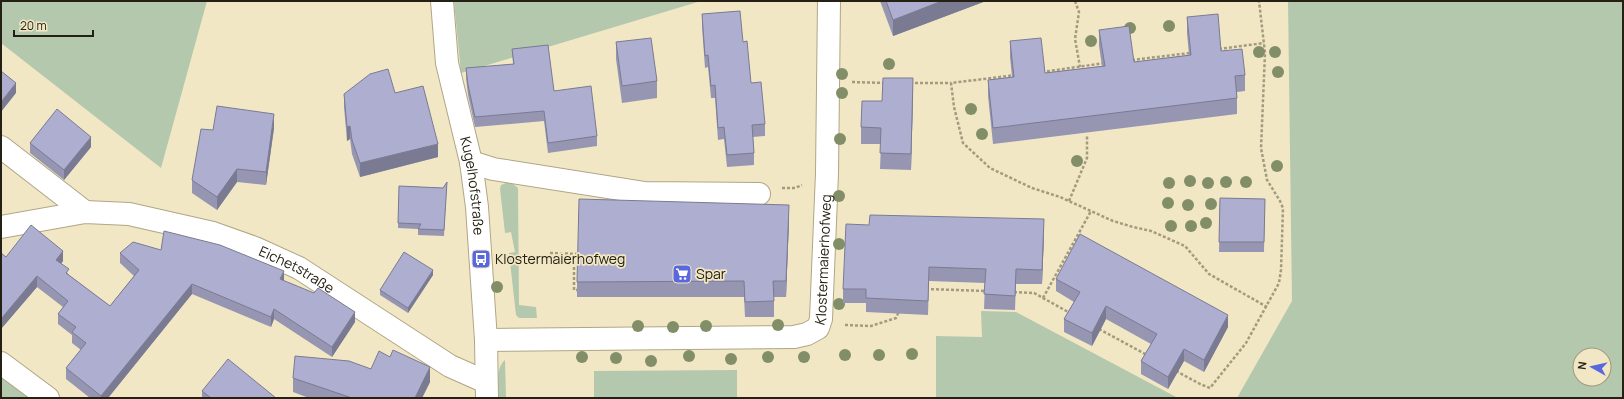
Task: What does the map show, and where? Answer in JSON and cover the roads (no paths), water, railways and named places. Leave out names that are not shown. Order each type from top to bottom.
[{"type":"street","name":"Kugelhofstraße","points":[[442,1],[447,63],[471,162],[481,259],[486,340],[486,390]]},
{"type":"street","name":"Klostermaierhofweg","points":[[486,340],[794,336],[807,334],[818,328],[821,319],[827,173],[829,1]]},
{"type":"street","points":[[1,147],[85,212]]},
{"type":"street","points":[[471,162],[493,169],[645,193],[759,194]]},
{"type":"street","name":"Eichetstraße","points":[[1,227],[85,212],[129,214],[213,233],[255,248],[299,268],[486,390]]},
{"type":"street","points":[[1,363],[48,398]]},
{"type":"place","name":"Klostermaierhofweg","points":[[481,259]]},
{"type":"place","name":"Spar","points":[[682,274]]}]
